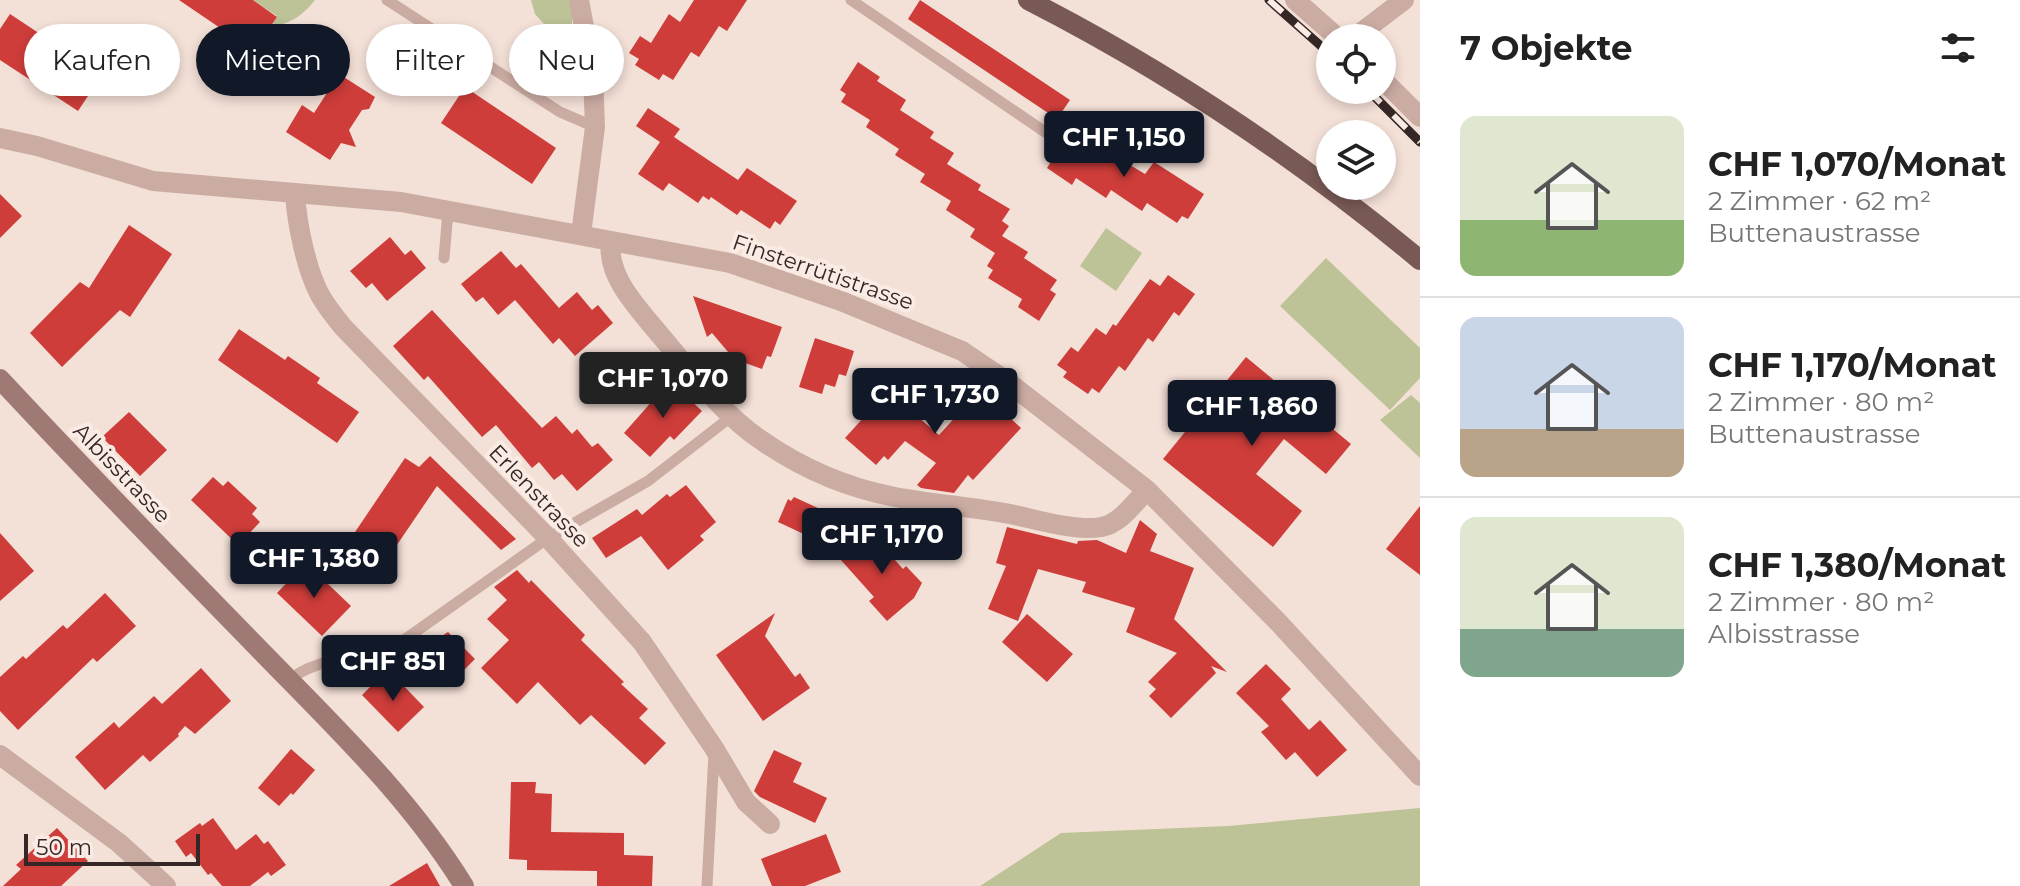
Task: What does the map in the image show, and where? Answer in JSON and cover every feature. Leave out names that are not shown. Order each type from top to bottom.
[{"type":"main road","points":[[1028,0],[1213,105],[1343,198],[1420,260]]},
{"type":"main road","name":"Albisstrasse","points":[[0,379],[370,762],[415,815],[464,886]]},
{"type":"street","points":[[579,0],[593,75],[595,127],[581,234]]},
{"type":"street","points":[[1295,0],[1322,24]]},
{"type":"street","points":[[1372,24],[1404,0]]},
{"type":"street","points":[[1396,93],[1420,117]]},
{"type":"street","name":"Finsterrütistrasse","points":[[0,138],[153,181],[401,202],[730,263],[841,301],[962,351],[1005,380],[1147,490],[1278,622],[1420,776]]},
{"type":"street","name":"Erlenstrasse","points":[[295,194],[297,220],[310,270],[320,296],[343,327],[548,538],[642,642],[714,748],[746,802],[770,824]]},
{"type":"street","points":[[611,241],[609,256],[612,267],[626,290],[705,388],[761,440],[799,463],[843,483],[895,497],[975,507],[1079,527],[1101,527],[1119,519],[1147,490]]},
{"type":"street","points":[[0,755],[119,843],[166,886]]},
{"type":"lane","points":[[387,0],[423,24]]},
{"type":"lane","points":[[851,0],[1048,134]]},
{"type":"lane","points":[[493,69],[560,112],[595,127]]},
{"type":"lane","points":[[444,258],[448,212]]},
{"type":"lane","points":[[289,680],[301,670],[385,650],[548,538],[648,481],[732,416]]},
{"type":"lane","points":[[707,886],[714,748]]},
{"type":"green space","points":[[253,0],[315,0],[289,22],[274,24],[277,16]]},
{"type":"green space","points":[[531,0],[575,0],[572,24],[544,24],[535,14]]},
{"type":"green space","points":[[1106,228],[1142,253],[1116,291],[1080,266]]},
{"type":"green space","points":[[1326,258],[1420,348],[1420,378],[1390,410],[1280,306]]},
{"type":"green space","points":[[1411,395],[1420,403],[1420,458],[1380,420]]},
{"type":"green space","points":[[1420,808],[1420,886],[980,886],[1061,833],[1228,826]]},
{"type":"building","points":[[179,0],[253,0],[277,17],[272,24],[214,24]]},
{"type":"building","points":[[694,0],[747,0],[727,31],[719,26],[699,57],[691,52],[673,80],[663,74],[659,80],[635,65],[639,59],[629,53],[640,36],[651,43],[669,14],[680,22]]},
{"type":"building","points":[[920,0],[1070,100],[1057,119],[908,19]]},
{"type":"building","points":[[10,14],[25,24],[24,76],[0,60],[0,29]]},
{"type":"building","points":[[858,62],[880,77],[877,81],[906,100],[900,110],[934,132],[930,138],[954,153],[947,164],[981,185],[978,190],[1010,209],[1002,221],[1009,226],[1002,236],[1028,252],[1024,258],[1057,280],[1050,290],[1056,294],[1039,321],[1018,307],[1022,299],[988,278],[993,270],[987,266],[995,253],[970,237],[975,229],[946,210],[951,201],[920,182],[925,174],[895,155],[899,149],[866,127],[870,120],[841,102],[846,94],[840,90]]},
{"type":"building","points":[[350,81],[366,91],[366,96],[375,97],[369,109],[362,110],[349,130],[356,147],[341,143],[330,160],[286,132],[302,105],[314,113],[325,96],[350,96]]},
{"type":"building","points":[[55,96],[88,96],[78,111]]},
{"type":"building","points":[[459,96],[478,96],[556,148],[532,184],[441,123]]},
{"type":"building","points":[[648,108],[680,129],[674,137],[738,180],[747,168],[797,201],[780,225],[775,221],[770,229],[741,210],[737,215],[711,197],[709,200],[703,196],[698,203],[669,183],[663,191],[638,174],[660,142],[636,126]]},
{"type":"building","points":[[1071,130],[1145,174],[1154,162],[1204,194],[1188,219],[1182,216],[1177,223],[1147,203],[1142,211],[1111,190],[1106,198],[1076,178],[1072,185],[1047,168]]},
{"type":"building","points":[[0,194],[22,216],[0,238]]},
{"type":"building","points":[[129,225],[172,254],[130,317],[120,310],[62,367],[30,333],[80,282],[89,288]]},
{"type":"building","points":[[390,237],[405,255],[411,250],[426,268],[387,301],[372,283],[366,288],[350,271]]},
{"type":"building","points":[[501,251],[516,268],[521,264],[559,308],[577,292],[592,310],[598,305],[613,323],[575,356],[559,338],[553,344],[515,300],[498,315],[483,297],[476,302],[461,284]]},
{"type":"building","points":[[1168,275],[1195,294],[1179,316],[1174,312],[1153,342],[1148,338],[1125,371],[1119,366],[1099,393],[1092,388],[1088,394],[1063,377],[1067,372],[1057,365],[1071,347],[1078,352],[1096,328],[1106,335],[1150,279],[1160,286]]},
{"type":"building","points":[[693,296],[782,327],[771,357],[767,356],[762,369],[734,359],[712,333],[707,337]]},
{"type":"building","points":[[432,310],[542,428],[556,416],[572,434],[577,429],[592,447],[598,443],[613,460],[577,491],[562,474],[554,480],[539,462],[532,468],[496,425],[482,437],[428,376],[424,380],[393,346]]},
{"type":"building","points":[[239,329],[285,360],[288,356],[320,378],[317,383],[359,412],[337,443],[218,360]]},
{"type":"building","points":[[815,338],[854,351],[846,376],[839,374],[835,387],[825,384],[822,394],[799,387]]},
{"type":"building","points":[[1246,357],[1351,444],[1326,474],[1284,439],[1256,474],[1302,511],[1273,547],[1163,459]]},
{"type":"building","points":[[902,375],[919,389],[904,405],[939,435],[980,390],[1021,428],[973,480],[968,475],[954,493],[921,488],[917,485],[936,463],[905,441],[888,460],[884,456],[876,465],[845,438]]},
{"type":"building","points":[[670,381],[702,411],[674,440],[670,436],[650,457],[624,433]]},
{"type":"building","points":[[129,412],[167,450],[140,476],[102,437]]},
{"type":"building","points":[[430,456],[516,539],[501,550],[437,486],[386,561],[351,538],[405,458],[419,467]]},
{"type":"building","points":[[213,477],[223,486],[228,481],[257,508],[252,514],[260,522],[238,545],[191,500]]},
{"type":"building","points":[[686,485],[716,522],[700,536],[704,540],[668,570],[641,536],[606,558],[592,538],[637,509],[642,515],[667,494],[670,497]]},
{"type":"building","points":[[794,497],[820,509],[808,536],[778,522],[788,499],[791,501]]},
{"type":"building","points":[[1420,506],[1420,575],[1386,549]]},
{"type":"building","points":[[1140,520],[1157,534],[1150,551],[1194,568],[1174,619],[1227,672],[1211,666],[1216,673],[1171,718],[1149,696],[1156,689],[1148,682],[1177,653],[1126,632],[1135,608],[1082,592],[1086,582],[1038,569],[1018,621],[988,609],[1006,566],[996,563],[1007,527],[1077,544],[1078,541],[1097,540],[1126,553]]},
{"type":"building","points":[[870,532],[903,569],[906,566],[922,583],[914,598],[887,621],[869,601],[874,597],[840,559]]},
{"type":"building","points":[[0,533],[34,571],[0,601]]},
{"type":"building","points":[[306,563],[351,606],[322,636],[277,593]]},
{"type":"building","points":[[517,570],[529,583],[531,580],[585,635],[581,640],[648,709],[639,718],[666,743],[645,765],[591,715],[580,725],[538,682],[517,704],[481,668],[509,640],[487,619],[507,600],[494,587]]},
{"type":"building","points":[[105,593],[136,626],[97,662],[93,658],[18,730],[0,711],[0,677],[23,656],[26,659],[63,625],[67,629]]},
{"type":"building","points":[[775,613],[765,636],[795,677],[800,673],[810,688],[763,721],[716,655]]},
{"type":"building","points":[[1027,614],[1073,654],[1047,682],[1002,642]]},
{"type":"building","points":[[448,632],[475,659],[453,681],[422,649]]},
{"type":"building","points":[[1266,664],[1291,689],[1281,699],[1309,730],[1320,720],[1347,750],[1317,777],[1295,752],[1286,760],[1261,732],[1269,726],[1236,693]]},
{"type":"building","points":[[201,668],[231,701],[195,734],[185,726],[179,736],[150,762],[143,755],[105,790],[75,757],[114,722],[119,728],[154,696],[162,704]]},
{"type":"building","points":[[398,680],[424,707],[398,732],[362,695],[375,682]]},
{"type":"building","points":[[291,749],[315,770],[279,806],[258,788]]},
{"type":"building","points":[[774,750],[802,763],[793,782],[827,798],[815,823],[760,797],[754,791]]},
{"type":"building","points":[[511,782],[536,782],[535,793],[552,794],[551,832],[624,833],[624,855],[653,856],[652,886],[597,886],[597,871],[527,870],[527,860],[509,859]]},
{"type":"building","points":[[213,818],[236,850],[256,834],[264,844],[268,841],[286,865],[271,876],[268,872],[250,886],[222,886],[211,873],[208,875],[191,853],[186,857],[175,841],[200,823],[202,826]]},
{"type":"building","points":[[57,828],[88,861],[61,886],[3,886],[21,869],[16,865]]},
{"type":"building","points":[[826,834],[841,872],[805,886],[772,886],[761,859]]},
{"type":"building","points":[[427,863],[440,886],[389,886]]},
{"type":"railway","points":[[1269,0],[1316,42]]},
{"type":"railway","points":[[1382,104],[1420,142]]}]
